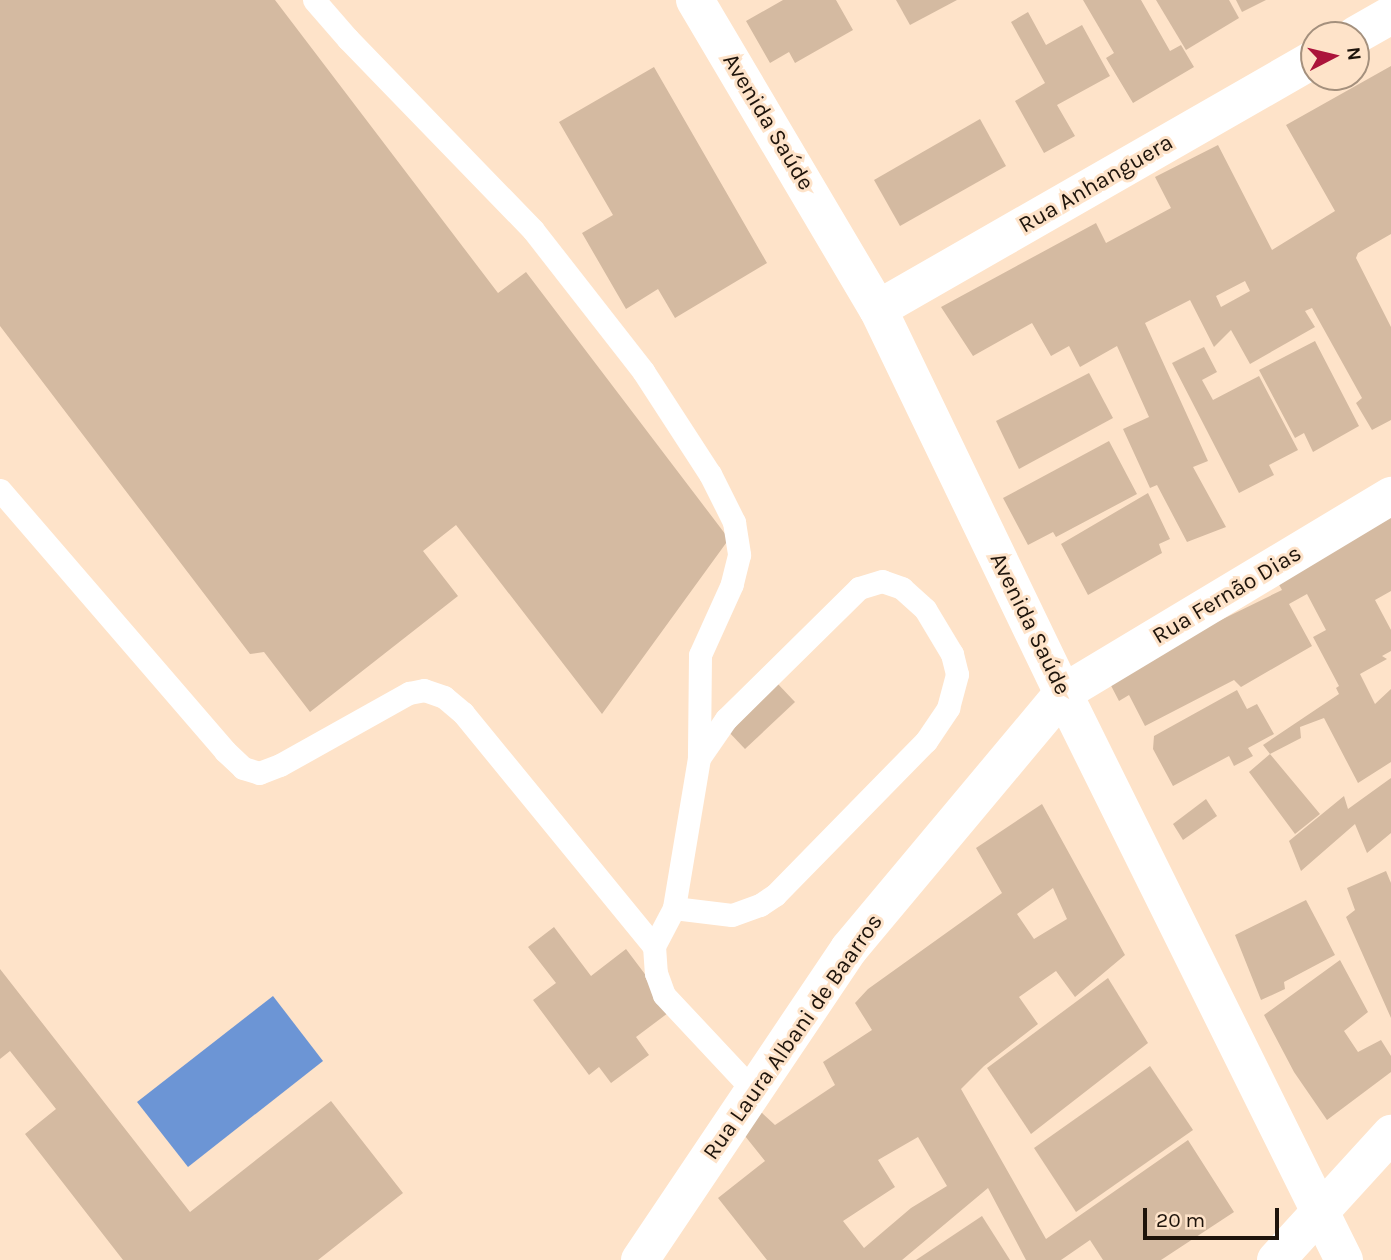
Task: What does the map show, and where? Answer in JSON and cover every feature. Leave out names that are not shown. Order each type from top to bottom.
[{"type":"street","name":"Avenida Saúde","points":[[695,0],[878,309],[1063,694],[1344,1260]]},
{"type":"street","points":[[1370,27],[1391,15]]},
{"type":"street","name":"Rua Anhanguera","points":[[878,309],[1300,67]]},
{"type":"street","name":"Rua Fernão Dias","points":[[1063,694],[1391,496]]},
{"type":"street","name":"Rua Laura Albani de Baarros","points":[[639,1260],[849,949],[1063,694]]},
{"type":"street","points":[[1276,1260],[1321,1214],[1391,1134]]},
{"type":"lane","points":[[314,0],[348,39],[533,230],[643,371],[710,474],[734,522],[739,555],[732,584],[700,655],[699,758],[674,908],[654,946],[656,973],[664,995],[753,1090]]},
{"type":"lane","points":[[0,491],[225,751],[243,768],[259,773],[280,765],[409,693],[424,690],[444,697],[463,713],[654,946]]},
{"type":"lane","points":[[674,908],[732,915],[760,905],[775,895],[926,741],[948,708],[957,674],[952,654],[925,609],[902,588],[882,581],[859,588],[726,719],[699,758]]},
{"type":"water","points":[[273,996],[323,1061],[188,1167],[137,1102]]},
{"type":"building","points":[[0,0],[275,0],[498,293],[526,272],[729,539],[602,714],[456,525],[423,551],[458,596],[310,712],[264,652],[250,654],[0,326]]},
{"type":"building","points":[[783,0],[836,0],[853,30],[795,63],[789,52],[770,63],[746,21]]},
{"type":"building","points":[[896,0],[957,0],[910,25]]},
{"type":"building","points":[[1083,0],[1141,0],[1170,51],[1181,45],[1194,67],[1133,103],[1106,58],[1114,53]]},
{"type":"building","points":[[1156,0],[1229,0],[1239,18],[1186,50]]},
{"type":"building","points":[[1236,0],[1266,0],[1242,12]]},
{"type":"building","points":[[1028,12],[1046,45],[1082,25],[1110,76],[1057,105],[1075,136],[1044,153],[1015,101],[1045,83],[1011,22]]},
{"type":"building","points":[[1391,66],[1391,234],[1358,253],[1356,258],[1391,327],[1391,420],[1372,430],[1356,403],[1362,398],[1312,308],[1305,311],[1315,327],[1250,364],[1231,330],[1214,347],[1190,300],[1145,323],[1208,461],[1193,467],[1226,527],[1187,542],[1157,485],[1150,488],[1123,429],[1149,417],[1117,346],[1080,367],[1069,346],[1051,356],[1032,323],[973,356],[941,307],[1096,223],[1106,243],[1171,208],[1155,177],[1218,145],[1272,250],[1335,211],[1286,125],[1347,91],[1370,91],[1370,78]],"holes":[[[1245,281],[1250,291],[1221,307],[1216,296]]]},
{"type":"building","points":[[654,67],[767,263],[675,318],[658,289],[626,309],[582,233],[613,215],[559,122]]},
{"type":"building","points":[[980,119],[1006,166],[900,226],[874,180]]},
{"type":"building","points":[[1315,341],[1359,426],[1313,452],[1304,433],[1295,438],[1259,370]]},
{"type":"building","points":[[1204,347],[1217,372],[1202,380],[1213,400],[1259,376],[1298,450],[1269,465],[1274,475],[1239,493],[1172,363]]},
{"type":"building","points":[[1089,373],[1113,418],[1019,469],[996,421]]},
{"type":"building","points":[[1109,441],[1137,494],[1056,537],[1053,532],[1028,545],[1003,498]]},
{"type":"building","points":[[1148,493],[1170,539],[1159,544],[1162,553],[1088,595],[1061,544]]},
{"type":"building","points":[[1391,511],[1391,591],[1375,600],[1391,630],[1391,651],[1382,656],[1387,659],[1360,674],[1375,704],[1391,689],[1391,762],[1358,783],[1324,718],[1300,727],[1301,738],[1270,754],[1263,745],[1339,694],[1336,688],[1339,686],[1313,637],[1326,630],[1307,594],[1289,604],[1312,646],[1241,687],[1234,680],[1145,726],[1129,695],[1119,701],[1106,676],[1282,590],[1273,574]]},
{"type":"building","points":[[776,682],[795,702],[745,749],[726,729]]},
{"type":"building","points":[[1237,690],[1247,709],[1257,704],[1274,734],[1248,748],[1253,756],[1234,766],[1229,756],[1173,786],[1153,749],[1154,736]]},
{"type":"building","points":[[1270,754],[1320,814],[1295,834],[1249,772]]},
{"type":"building","points":[[1391,778],[1391,833],[1367,853],[1355,824],[1301,871],[1289,841],[1344,796],[1348,809]]},
{"type":"building","points":[[1206,799],[1217,816],[1183,840],[1173,824]]},
{"type":"building","points":[[1042,804],[1125,955],[1075,997],[1056,971],[1019,997],[1038,1024],[984,1066],[961,1089],[1046,1239],[1188,1140],[1234,1212],[1161,1260],[1103,1260],[1090,1240],[1061,1260],[1026,1260],[988,1188],[902,1260],[767,1260],[718,1198],[765,1161],[745,1136],[761,1112],[775,1125],[835,1085],[823,1062],[872,1030],[855,1003],[868,989],[1002,893],[976,848]],"holes":[[[1053,888],[1067,919],[1034,939],[1017,914]],[[918,1137],[947,1186],[911,1208],[864,1248],[843,1221],[895,1187],[878,1160]]]},
{"type":"building","points":[[1386,871],[1391,883],[1391,1018],[1346,917],[1355,910],[1347,888]]},
{"type":"building","points":[[1306,900],[1335,955],[1284,982],[1285,989],[1261,1000],[1235,935]]},
{"type":"building","points":[[554,927],[591,976],[626,949],[672,1010],[636,1037],[649,1055],[611,1083],[599,1067],[589,1075],[533,1000],[556,983],[528,947]]},
{"type":"building","points":[[1340,960],[1368,1012],[1344,1031],[1358,1052],[1381,1040],[1391,1056],[1391,1072],[1327,1120],[1294,1072],[1264,1015]]},
{"type":"building","points":[[0,969],[190,1212],[331,1101],[403,1193],[318,1260],[123,1260],[25,1134],[56,1109],[10,1051],[0,1059]]},
{"type":"building","points":[[1108,978],[1148,1043],[1031,1134],[987,1068]]},
{"type":"building","points":[[1150,1066],[1193,1130],[1076,1212],[1034,1148]]},
{"type":"building","points":[[982,1216],[1010,1260],[916,1260]]}]
